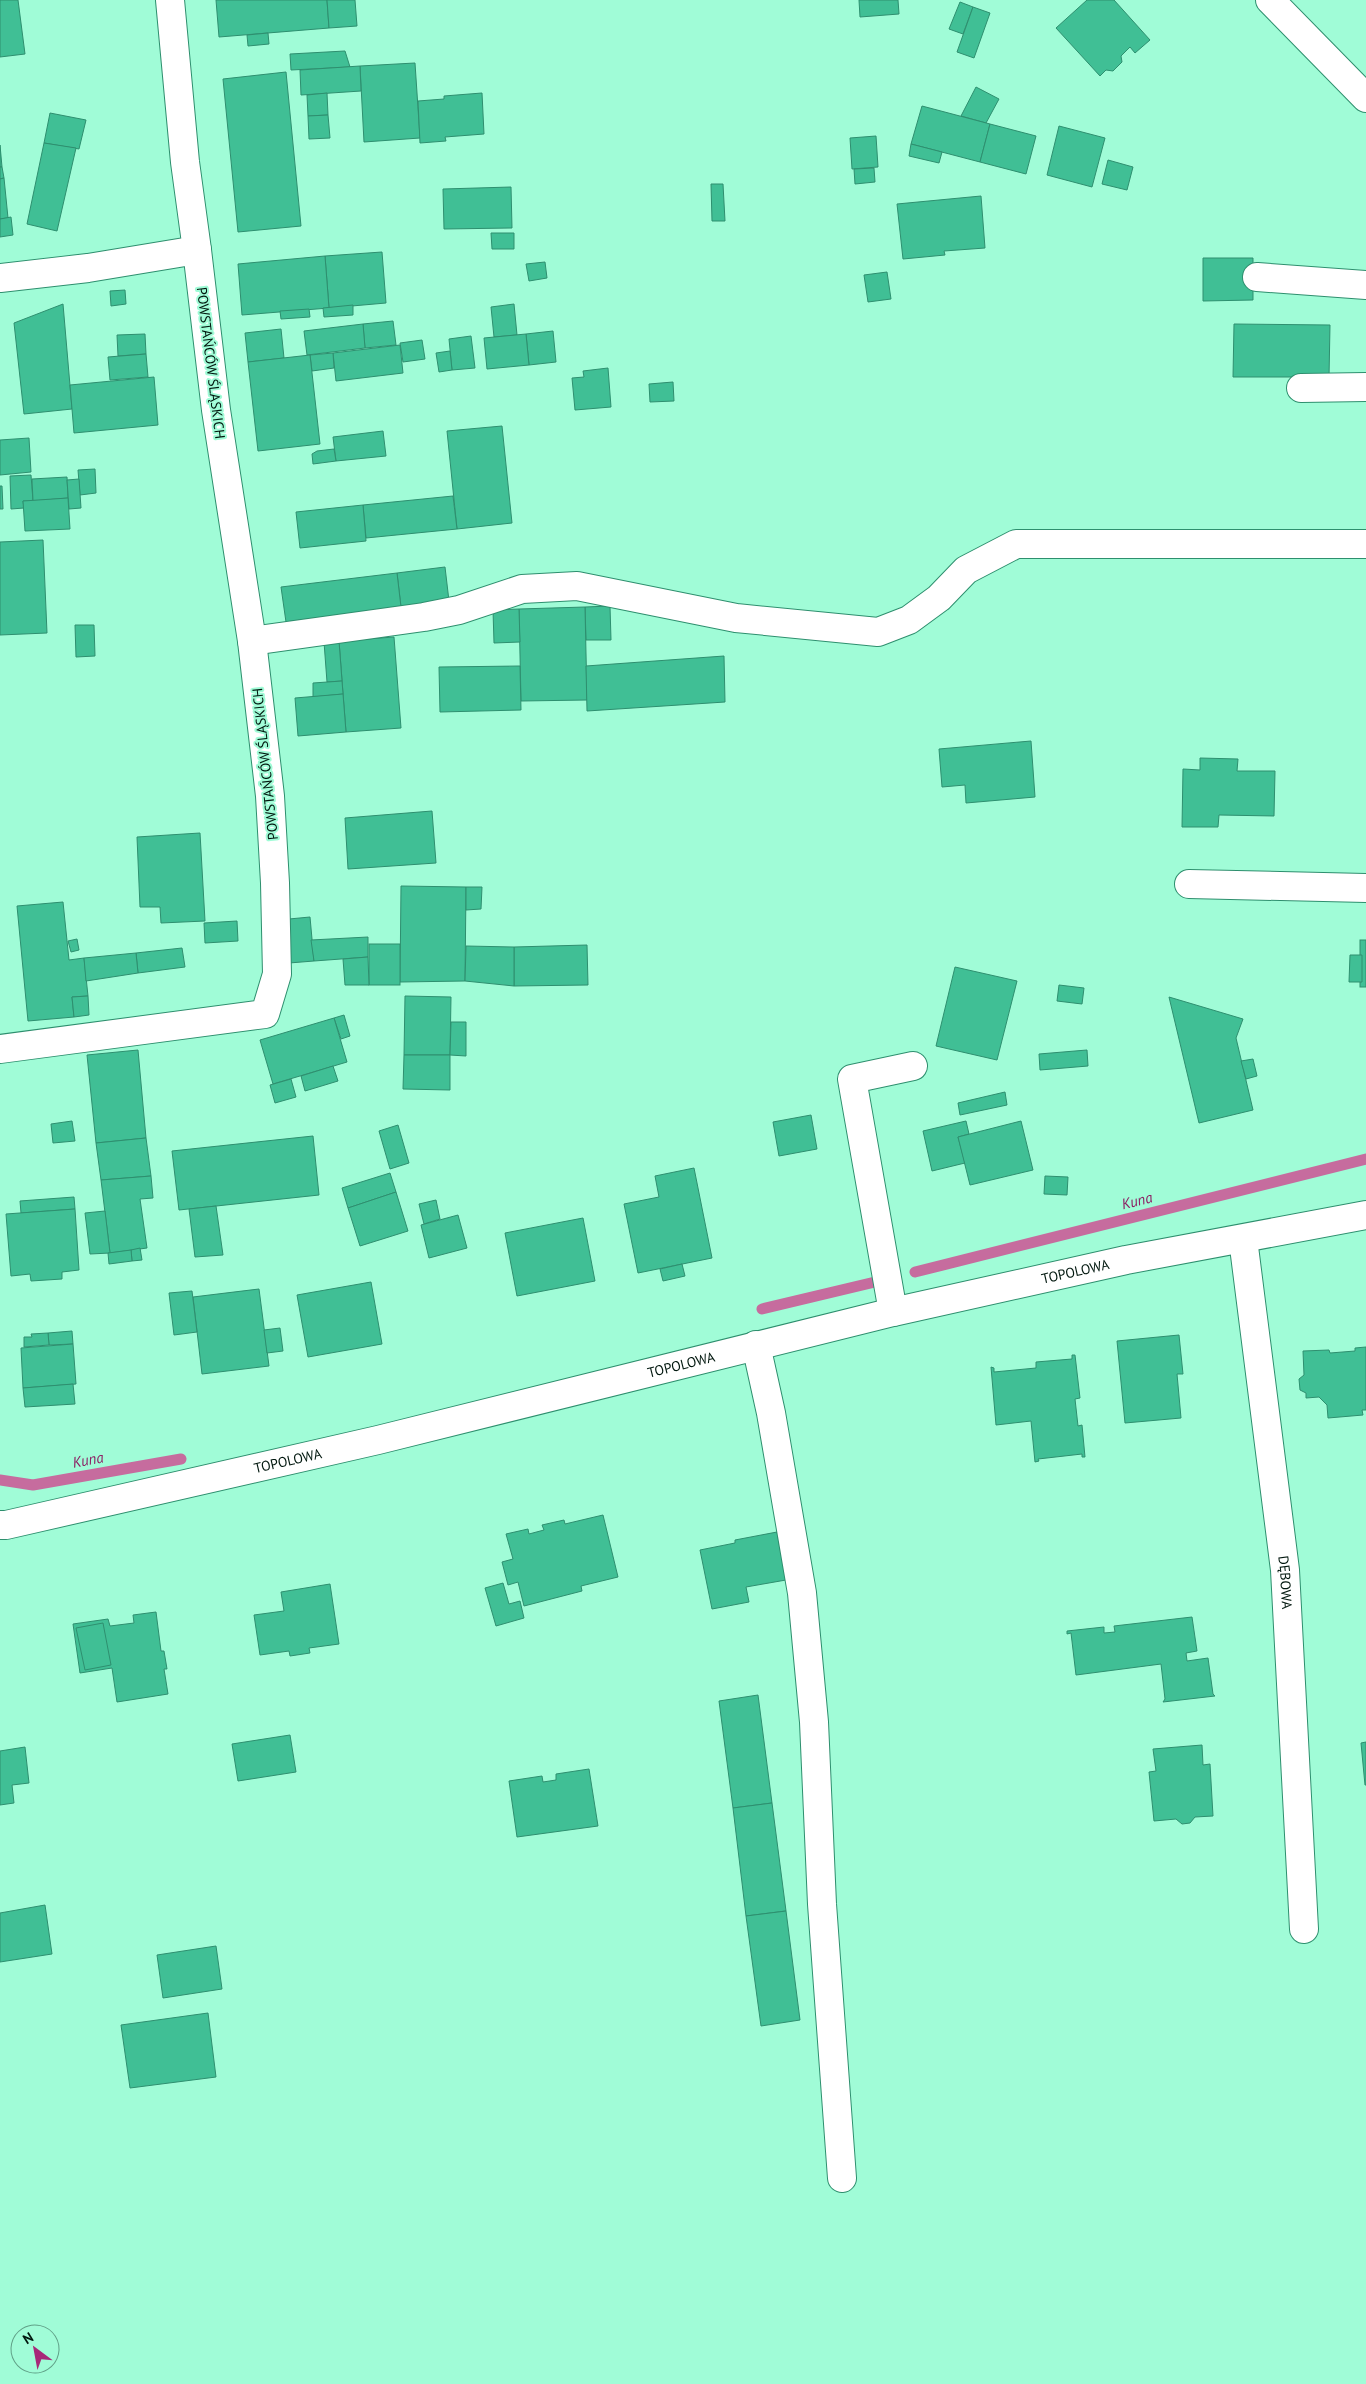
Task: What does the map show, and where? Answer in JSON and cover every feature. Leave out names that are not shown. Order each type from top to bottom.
[{"type":"street","name":"POWSTAŃCÓW ŚLĄSKICH","points":[[0,1049],[265,1014],[277,974],[275,883],[270,796],[252,641],[216,410],[185,162],[170,0]]},
{"type":"street","points":[[1270,0],[1366,98]]},
{"type":"street","points":[[0,278],[88,268],[197,250]]},
{"type":"street","points":[[1257,277],[1366,285]]},
{"type":"street","points":[[1301,388],[1366,387]]},
{"type":"street","points":[[252,641],[424,617],[459,610],[522,589],[577,586],[736,618],[878,632],[909,620],[939,598],[966,570],[1016,544],[1366,544]]},
{"type":"street","points":[[1189,884],[1366,888]]},
{"type":"street","points":[[893,1312],[852,1080],[914,1066]]},
{"type":"street","name":"TOPOLOWA","points":[[0,1525],[6,1526],[378,1440],[893,1312],[1126,1260],[1366,1215]]},
{"type":"street","name":"DĘBOWA","points":[[1243,1239],[1285,1570],[1304,1929]]},
{"type":"street","points":[[756,1345],[771,1413],[802,1593],[814,1722],[822,1904],[842,2178]]},
{"type":"building","points":[[0,0],[18,0],[25,54],[0,57]]},
{"type":"building","points":[[216,0],[327,0],[329,28],[219,37]]},
{"type":"building","points":[[327,0],[355,0],[357,26],[329,28]]},
{"type":"building","points":[[859,0],[898,0],[899,14],[860,17]]},
{"type":"building","points":[[1087,0],[1114,0],[1150,40],[1135,53],[1130,47],[1121,56],[1122,62],[1113,71],[1106,70],[1100,76],[1056,28]]},
{"type":"building","points":[[960,2],[973,7],[963,34],[949,29]]},
{"type":"building","points":[[973,7],[990,13],[974,58],[957,52]]},
{"type":"building","points":[[268,33],[269,44],[248,46],[247,35]]},
{"type":"building","points":[[345,51],[350,67],[291,70],[290,54]]},
{"type":"building","points":[[415,63],[420,138],[364,142],[360,66]]},
{"type":"building","points":[[360,66],[361,91],[301,95],[300,70]]},
{"type":"building","points":[[286,72],[301,226],[238,232],[223,79]]},
{"type":"building","points":[[976,87],[999,99],[986,123],[961,116]]},
{"type":"building","points":[[327,93],[328,115],[308,116],[307,95]]},
{"type":"building","points":[[482,93],[484,134],[445,137],[446,141],[420,143],[418,101],[444,99],[444,96]]},
{"type":"building","points":[[922,106],[990,124],[980,162],[911,144]]},
{"type":"building","points":[[50,113],[86,120],[79,149],[44,143]]},
{"type":"building","points":[[328,115],[330,138],[309,139],[308,116]]},
{"type":"building","points":[[990,124],[1036,136],[1026,174],[980,162]]},
{"type":"building","points":[[1059,126],[1105,138],[1092,187],[1047,175]]},
{"type":"building","points":[[876,136],[878,167],[852,169],[850,138]]},
{"type":"building","points":[[44,143],[76,148],[57,231],[27,224]]},
{"type":"building","points":[[911,144],[942,152],[939,163],[909,156]]},
{"type":"building","points":[[0,145],[2,167],[0,167]]},
{"type":"building","points":[[1108,160],[1133,167],[1127,190],[1102,184]]},
{"type":"building","points":[[0,167],[2,167],[4,178],[0,179]]},
{"type":"building","points":[[874,168],[875,182],[855,184],[854,169]]},
{"type":"building","points":[[4,178],[8,218],[0,219],[0,179]]},
{"type":"building","points":[[711,184],[723,184],[725,221],[712,221]]},
{"type":"building","points":[[511,187],[512,228],[444,229],[443,189]]},
{"type":"building","points":[[981,196],[985,248],[944,251],[945,255],[903,259],[897,204]]},
{"type":"building","points":[[11,217],[13,235],[0,237],[0,219]]},
{"type":"building","points":[[491,233],[514,233],[514,249],[492,249]]},
{"type":"building","points":[[382,252],[386,303],[329,308],[325,256]]},
{"type":"building","points":[[325,256],[329,308],[242,315],[238,264]]},
{"type":"building","points":[[1203,258],[1253,258],[1253,300],[1203,301]]},
{"type":"building","points":[[545,262],[547,278],[529,281],[526,264]]},
{"type":"building","points":[[887,272],[891,299],[868,302],[864,275]]},
{"type":"building","points":[[125,290],[126,304],[111,306],[110,291]]},
{"type":"building","points":[[63,304],[72,409],[24,414],[14,323]]},
{"type":"building","points":[[514,304],[517,335],[494,337],[491,307]]},
{"type":"building","points":[[353,305],[353,315],[324,317],[323,308]]},
{"type":"building","points":[[309,309],[310,317],[281,319],[280,311]]},
{"type":"building","points":[[393,321],[396,345],[365,348],[363,324]]},
{"type":"building","points":[[363,324],[365,348],[307,355],[304,331]]},
{"type":"building","points":[[1234,324],[1330,325],[1329,377],[1233,377]]},
{"type":"building","points":[[281,329],[284,358],[248,362],[245,333]]},
{"type":"building","points":[[553,331],[556,362],[529,365],[526,334]]},
{"type":"building","points":[[145,334],[146,354],[118,356],[117,335]]},
{"type":"building","points":[[526,334],[529,365],[487,369],[484,338]]},
{"type":"building","points":[[471,336],[475,368],[452,370],[449,339]]},
{"type":"building","points":[[422,340],[425,359],[403,362],[400,343]]},
{"type":"building","points":[[400,345],[403,373],[336,381],[333,353]]},
{"type":"building","points":[[450,351],[452,370],[439,372],[436,353]]},
{"type":"building","points":[[333,353],[334,368],[312,371],[310,355]]},
{"type":"building","points":[[146,354],[148,377],[110,380],[108,357]]},
{"type":"building","points":[[310,355],[320,444],[258,451],[248,362]]},
{"type":"building","points":[[608,368],[611,407],[575,410],[572,378],[584,377],[583,371]]},
{"type":"building","points":[[154,377],[158,425],[74,433],[70,385]]},
{"type":"building","points":[[673,382],[674,401],[650,402],[649,384]]},
{"type":"building","points":[[502,426],[512,523],[457,529],[447,431]]},
{"type":"building","points":[[383,431],[386,456],[336,461],[333,437]]},
{"type":"building","points":[[29,438],[31,472],[0,475],[0,440]]},
{"type":"building","points":[[334,449],[336,461],[313,464],[312,454],[317,451]]},
{"type":"building","points":[[95,469],[96,493],[80,495],[78,470]]},
{"type":"building","points":[[31,475],[33,501],[23,501],[24,508],[11,509],[10,476]]},
{"type":"building","points":[[67,477],[68,498],[33,501],[32,479]]},
{"type":"building","points":[[79,479],[81,508],[69,509],[67,480]]},
{"type":"building","points":[[0,486],[2,486],[3,509],[0,509]]},
{"type":"building","points":[[453,496],[457,529],[366,538],[363,505]]},
{"type":"building","points":[[68,498],[70,529],[25,531],[23,501]]},
{"type":"building","points":[[363,505],[366,541],[300,548],[296,512]]},
{"type":"building","points":[[43,540],[47,633],[0,635],[0,542]]},
{"type":"building","points":[[445,567],[449,601],[401,607],[397,573]]},
{"type":"building","points":[[397,573],[401,607],[286,622],[281,587]]},
{"type":"building","points":[[610,606],[611,640],[586,640],[585,607]]},
{"type":"building","points":[[585,607],[587,700],[521,701],[519,609]]},
{"type":"building","points":[[519,609],[520,642],[494,643],[493,610]]},
{"type":"building","points":[[75,625],[94,625],[95,656],[76,657]]},
{"type":"building","points":[[394,637],[401,728],[346,732],[339,641]]},
{"type":"building","points":[[339,641],[342,681],[327,682],[324,642]]},
{"type":"building","points":[[724,656],[725,702],[587,711],[586,666]]},
{"type":"building","points":[[520,666],[521,710],[440,712],[439,667]]},
{"type":"building","points":[[342,681],[343,694],[313,697],[313,683]]},
{"type":"building","points":[[343,694],[346,732],[298,736],[295,698]]},
{"type":"building","points":[[1031,741],[1035,797],[966,803],[965,785],[942,787],[939,749]]},
{"type":"building","points":[[1200,758],[1238,759],[1237,771],[1275,771],[1274,816],[1219,815],[1218,827],[1182,827],[1183,769],[1200,770]]},
{"type":"building","points":[[432,811],[436,863],[348,869],[345,818]]},
{"type":"building","points":[[200,833],[205,921],[161,923],[160,907],[140,907],[137,837]]},
{"type":"building","points":[[401,886],[466,887],[465,981],[400,982]]},
{"type":"building","points":[[466,887],[482,887],[481,909],[466,910]]},
{"type":"building","points":[[63,902],[69,960],[84,958],[88,996],[72,997],[74,1017],[28,1021],[17,906]]},
{"type":"building","points":[[310,917],[314,961],[289,963],[289,919]]},
{"type":"building","points":[[237,921],[238,941],[205,943],[204,923]]},
{"type":"building","points":[[368,937],[368,957],[314,961],[311,940]]},
{"type":"building","points":[[77,939],[79,950],[71,952],[68,941]]},
{"type":"building","points":[[1360,940],[1366,940],[1366,987],[1360,987]]},
{"type":"building","points":[[369,944],[400,944],[400,985],[369,985]]},
{"type":"building","points":[[587,945],[588,985],[514,986],[514,947]]},
{"type":"building","points":[[466,946],[514,947],[514,986],[465,981]]},
{"type":"building","points":[[182,948],[185,967],[138,973],[136,953]]},
{"type":"building","points":[[136,953],[138,973],[86,981],[84,958]]},
{"type":"building","points":[[1350,955],[1362,955],[1362,982],[1349,982]]},
{"type":"building","points":[[368,957],[369,985],[345,985],[343,959]]},
{"type":"building","points":[[955,967],[1017,981],[997,1060],[936,1046]]},
{"type":"building","points":[[1059,985],[1084,988],[1082,1004],[1057,1001]]},
{"type":"building","points":[[88,996],[89,1015],[74,1017],[72,997]]},
{"type":"building","points":[[405,996],[451,997],[450,1055],[404,1055]]},
{"type":"building","points":[[1169,997],[1243,1019],[1236,1038],[1253,1110],[1199,1123]]},
{"type":"building","points":[[344,1015],[350,1036],[341,1039],[334,1018]]},
{"type":"building","points":[[334,1018],[347,1062],[273,1084],[260,1040]]},
{"type":"building","points":[[451,1022],[466,1022],[466,1056],[450,1055]]},
{"type":"building","points":[[138,1050],[146,1138],[96,1143],[87,1055]]},
{"type":"building","points":[[1087,1050],[1088,1066],[1040,1070],[1039,1054]]},
{"type":"building","points":[[404,1055],[450,1055],[450,1090],[403,1089]]},
{"type":"building","points":[[1253,1059],[1257,1076],[1246,1079],[1241,1061]]},
{"type":"building","points":[[333,1066],[338,1081],[305,1091],[301,1076]]},
{"type":"building","points":[[291,1079],[296,1097],[275,1103],[270,1085]]},
{"type":"building","points":[[1005,1092],[1007,1105],[960,1115],[958,1103]]},
{"type":"building","points":[[811,1115],[817,1149],[779,1156],[773,1122]]},
{"type":"building","points":[[72,1121],[75,1141],[53,1143],[51,1124]]},
{"type":"building","points":[[966,1121],[969,1134],[958,1137],[965,1163],[932,1171],[923,1131]]},
{"type":"building","points":[[1021,1121],[1033,1170],[970,1185],[958,1137]]},
{"type":"building","points":[[398,1125],[409,1163],[390,1169],[379,1131]]},
{"type":"building","points":[[313,1136],[319,1195],[179,1210],[172,1151]]},
{"type":"building","points":[[146,1138],[151,1176],[101,1180],[96,1143]]},
{"type":"building","points":[[694,1168],[712,1258],[638,1273],[624,1204],[659,1197],[655,1176]]},
{"type":"building","points":[[390,1173],[396,1192],[348,1208],[342,1188]]},
{"type":"building","points":[[151,1176],[153,1198],[140,1199],[147,1248],[110,1253],[101,1180]]},
{"type":"building","points":[[1045,1176],[1068,1177],[1067,1195],[1044,1194]]},
{"type":"building","points":[[396,1192],[408,1231],[360,1246],[348,1208]]},
{"type":"building","points":[[74,1197],[75,1209],[21,1213],[20,1201]]},
{"type":"building","points":[[436,1200],[440,1219],[424,1224],[419,1204]]},
{"type":"building","points":[[216,1206],[223,1255],[195,1257],[189,1209]]},
{"type":"building","points":[[75,1209],[79,1270],[62,1272],[62,1279],[31,1281],[30,1274],[11,1276],[6,1214]]},
{"type":"building","points":[[105,1211],[110,1253],[90,1254],[85,1213]]},
{"type":"building","points":[[458,1215],[467,1248],[429,1258],[421,1225]]},
{"type":"building","points":[[583,1218],[595,1281],[517,1296],[505,1233]]},
{"type":"building","points":[[140,1248],[142,1260],[132,1261],[131,1250]]},
{"type":"building","points":[[131,1250],[132,1261],[109,1264],[108,1253]]},
{"type":"building","points":[[682,1264],[685,1276],[663,1281],[660,1269]]},
{"type":"building","points":[[371,1282],[382,1344],[308,1357],[297,1295]]},
{"type":"building","points":[[259,1289],[269,1366],[202,1374],[193,1297]]},
{"type":"building","points":[[192,1291],[197,1332],[174,1335],[169,1293]]},
{"type":"building","points":[[280,1328],[283,1351],[267,1353],[264,1330]]},
{"type":"building","points":[[72,1331],[73,1344],[49,1345],[48,1333]]},
{"type":"building","points":[[48,1333],[49,1345],[24,1347],[24,1337],[32,1337],[31,1334]]},
{"type":"building","points":[[1179,1335],[1183,1374],[1177,1374],[1181,1418],[1125,1423],[1117,1341]]},
{"type":"building","points":[[73,1344],[76,1384],[23,1388],[21,1348]]},
{"type":"building","points":[[1366,1347],[1366,1410],[1362,1410],[1363,1415],[1328,1418],[1327,1405],[1319,1397],[1306,1398],[1306,1393],[1300,1390],[1299,1379],[1304,1375],[1303,1351],[1329,1350],[1330,1353],[1355,1351],[1355,1348]]},
{"type":"building","points":[[1072,1355],[1075,1355],[1080,1398],[1075,1399],[1078,1426],[1082,1425],[1085,1457],[1082,1457],[1082,1454],[1038,1459],[1039,1461],[1035,1462],[1031,1421],[996,1425],[991,1367],[994,1368],[994,1372],[1036,1368],[1036,1362],[1072,1359]]},
{"type":"building","points":[[73,1384],[75,1404],[25,1407],[23,1388]]},
{"type":"building","points":[[603,1515],[618,1577],[581,1586],[582,1591],[524,1606],[518,1582],[508,1585],[502,1562],[513,1559],[506,1534],[528,1529],[529,1534],[544,1530],[542,1525],[564,1520],[565,1524]]},
{"type":"building","points":[[777,1532],[786,1580],[746,1587],[749,1602],[712,1609],[700,1550],[735,1543],[735,1540]]},
{"type":"building","points":[[503,1583],[509,1604],[520,1601],[524,1618],[496,1626],[485,1588]]},
{"type":"building","points":[[330,1584],[339,1644],[309,1648],[310,1653],[290,1656],[289,1651],[260,1655],[254,1615],[284,1611],[281,1592]]},
{"type":"building","points":[[156,1612],[161,1651],[164,1651],[167,1669],[164,1669],[168,1694],[117,1702],[112,1668],[80,1673],[73,1624],[108,1619],[110,1626],[134,1623],[133,1615]]},
{"type":"building","points":[[1192,1617],[1197,1651],[1186,1653],[1187,1661],[1208,1658],[1213,1694],[1215,1696],[1163,1702],[1165,1699],[1161,1664],[1076,1675],[1071,1633],[1067,1634],[1067,1631],[1104,1627],[1104,1633],[1115,1632],[1114,1626]]},
{"type":"building","points":[[103,1623],[111,1665],[85,1670],[76,1628]]},
{"type":"building","points":[[758,1695],[772,1803],[733,1808],[719,1701]]},
{"type":"building","points":[[290,1735],[296,1772],[238,1781],[232,1744]]},
{"type":"building","points":[[1366,1742],[1366,1785],[1365,1785],[1361,1743]]},
{"type":"building","points":[[1202,1745],[1203,1765],[1210,1764],[1213,1816],[1195,1817],[1190,1823],[1182,1824],[1176,1819],[1154,1821],[1149,1772],[1156,1771],[1153,1749]]},
{"type":"building","points":[[25,1747],[29,1783],[12,1785],[14,1803],[0,1805],[0,1751]]},
{"type":"building","points":[[589,1769],[598,1826],[517,1837],[509,1781],[542,1776],[543,1782],[556,1780],[556,1774]]},
{"type":"building","points":[[772,1803],[786,1911],[746,1916],[733,1808]]},
{"type":"building","points":[[45,1905],[52,1954],[0,1962],[0,1913]]},
{"type":"building","points":[[786,1911],[800,2020],[761,2026],[746,1916]]},
{"type":"building","points":[[216,1946],[222,1989],[163,1998],[157,1955]]},
{"type":"building","points":[[208,2013],[216,2077],[130,2088],[121,2025]]},
{"type":"waterway","name":"Kuna","points":[[915,1272],[1366,1159]]},
{"type":"waterway","name":"Kuna","points":[[762,1309],[875,1282]]},
{"type":"waterway","name":"Kuna","points":[[0,1480],[33,1485],[181,1459]]}]
